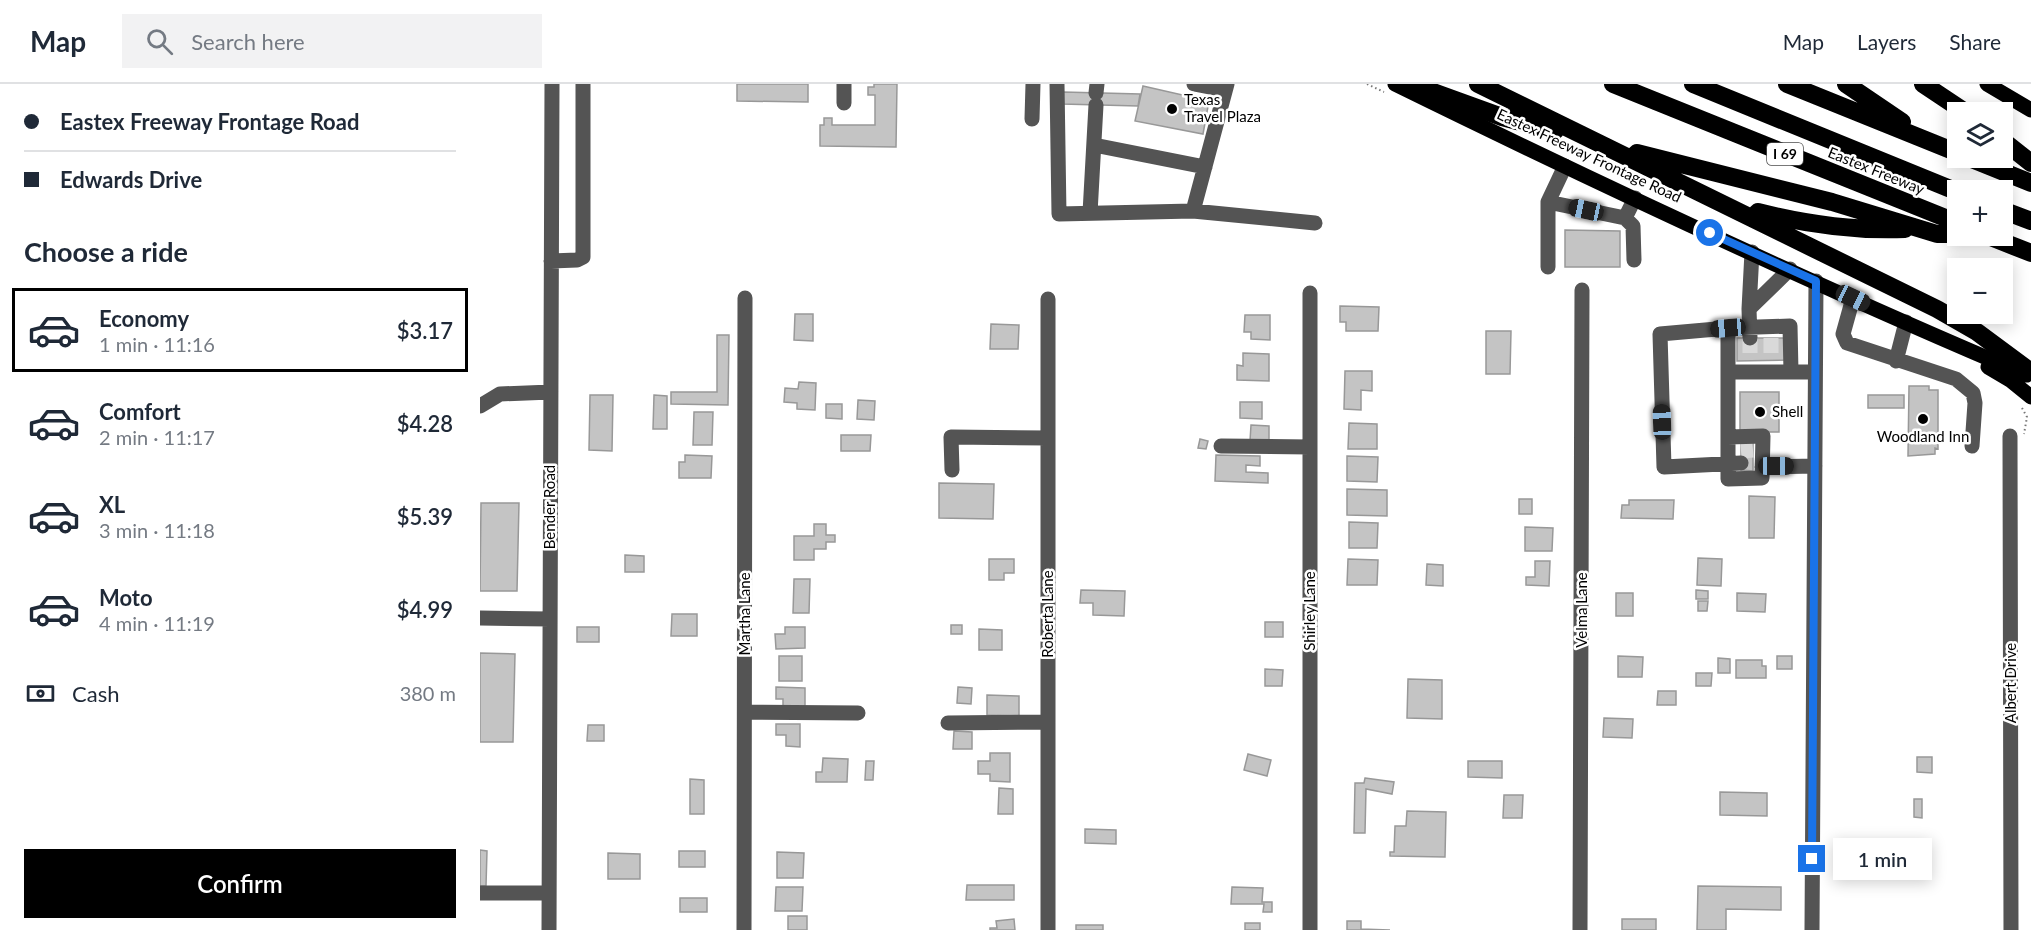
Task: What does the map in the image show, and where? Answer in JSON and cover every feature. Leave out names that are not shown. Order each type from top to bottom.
[{"type":"highway","points":[[1412,84],[1502,117],[1832,202],[1937,234],[1947,234]]},
{"type":"highway","points":[[1478,84],[1937,309],[1977,332],[2031,374]]},
{"type":"highway","name":"Eastex Freeway","points":[[1613,84],[1947,220]]},
{"type":"highway","points":[[1693,84],[1947,188]]},
{"type":"highway","points":[[1787,84],[1947,149]]},
{"type":"highway","points":[[1846,84],[1933,143]]},
{"type":"highway","points":[[1923,84],[1950,102]]},
{"type":"highway","points":[[2013,149],[2031,163]]},
{"type":"highway","points":[[1994,168],[2031,183]]},
{"type":"highway","points":[[1713,198],[1778,217],[1833,226],[1891,230],[1947,225]]},
{"type":"highway","points":[[2013,212],[2031,207]]},
{"type":"highway","points":[[2013,214],[2031,221]]},
{"type":"highway","points":[[2013,246],[2031,253]]},
{"type":"main road","name":"Eastex Freeway Frontage Road","points":[[1395,84],[1565,166],[1934,335],[2031,374]]},
{"type":"main road","points":[[1987,84],[2031,110]]},
{"type":"main road","points":[[1934,335],[2010,380],[2026,401]]},
{"type":"street","name":"Bender Road","points":[[549,930],[552,84]]},
{"type":"street","points":[[551,261],[577,260],[583,257],[583,84]]},
{"type":"street","points":[[844,84],[844,103]]},
{"type":"street","points":[[1032,119],[1033,84]]},
{"type":"street","points":[[1057,84],[1059,214],[1193,211],[1315,223]]},
{"type":"street","points":[[1193,211],[1226,87],[1199,85]]},
{"type":"street","points":[[1090,213],[1096,94]]},
{"type":"street","points":[[1094,145],[1205,167]]},
{"type":"street","points":[[1548,267],[1548,202],[1565,166]]},
{"type":"street","points":[[1625,218],[1635,198]]},
{"type":"street","points":[[1548,202],[1625,218],[1633,226],[1634,260]]},
{"type":"street","points":[[1750,333],[1752,252]]},
{"type":"street","points":[[1749,309],[1790,269]]},
{"type":"street","points":[[1812,930],[1816,281]]},
{"type":"street","name":"Velma Lane","points":[[1580,930],[1582,290]]},
{"type":"street","name":"Shirley Lane","points":[[1310,293],[1310,930]]},
{"type":"street","name":"Martha Lane","points":[[744,930],[745,298]]},
{"type":"street","points":[[1853,298],[1843,334],[1847,343],[1956,379],[1973,393],[1975,403],[1972,446]]},
{"type":"street","name":"Roberta Lane","points":[[1048,299],[1048,930]]},
{"type":"street","points":[[1896,361],[1906,322]]},
{"type":"street","points":[[1791,372],[1790,326],[1770,332],[1750,333],[1728,328],[1660,334],[1664,466],[1746,456],[1815,466]]},
{"type":"street","points":[[1728,328],[1728,372],[1746,456]]},
{"type":"street","points":[[1728,372],[1751,366],[1771,366],[1791,372],[1815,372]]},
{"type":"street","points":[[486,403],[500,394],[551,392]]},
{"type":"street","points":[[952,470],[951,437],[1048,438]]},
{"type":"street","name":"Albert Drive","points":[[2010,441],[2011,930]]},
{"type":"street","points":[[1221,446],[1310,447]]},
{"type":"street","points":[[480,618],[550,619]]},
{"type":"street","points":[[745,712],[858,712]]},
{"type":"street","points":[[948,723],[1048,722]]},
{"type":"street","points":[[480,893],[549,893]]},
{"type":"path","points":[[2010,441],[2022,439],[2026,428],[2026,401]]},
{"type":"building","points":[[737,84],[808,84],[808,102],[737,101]]},
{"type":"building","points":[[874,84],[897,84],[896,147],[820,146],[820,125],[824,125],[824,118],[832,118],[832,125],[875,125],[875,95],[868,95],[868,87],[874,87]]},
{"type":"building","name":"Texas Travel Plaza","points":[[1143,86],[1209,101],[1203,134],[1135,121]]},
{"type":"building","points":[[1063,92],[1140,94],[1138,106],[1062,104]]},
{"type":"building","points":[[1565,230],[1620,231],[1620,267],[1565,267]]},
{"type":"building","points":[[1340,306],[1379,307],[1378,331],[1346,331],[1346,322],[1340,322]]},
{"type":"building","points":[[795,314],[813,314],[813,341],[794,340]]},
{"type":"building","points":[[1245,315],[1270,315],[1270,340],[1251,339],[1251,332],[1244,332]]},
{"type":"building","points":[[991,324],[1019,325],[1018,349],[990,349]]},
{"type":"building","points":[[1486,331],[1511,331],[1510,374],[1486,374]]},
{"type":"building","points":[[717,335],[729,335],[728,405],[671,404],[671,392],[717,392]]},
{"type":"building","name":"Shell","points":[[1737,338],[1786,338],[1787,360],[1737,361]]},
{"type":"building","points":[[1243,353],[1269,354],[1269,381],[1237,380],[1237,365],[1243,366]]},
{"type":"building","points":[[1345,371],[1372,371],[1372,391],[1361,390],[1361,410],[1344,409]]},
{"type":"building","points":[[799,382],[816,383],[815,410],[797,409],[797,403],[784,402],[785,388],[798,389]]},
{"type":"building","name":"Woodland Inn","points":[[1909,386],[1929,386],[1929,390],[1938,390],[1938,449],[1935,448],[1935,454],[1908,456]]},
{"type":"building","name":"Shell","points":[[1740,392],[1779,392],[1779,432],[1740,432]]},
{"type":"building","points":[[590,395],[613,395],[612,451],[589,450]]},
{"type":"building","points":[[654,395],[667,396],[667,429],[653,429]]},
{"type":"building","name":"Woodland Inn","points":[[1868,395],[1904,395],[1904,408],[1868,408]]},
{"type":"building","points":[[858,400],[875,401],[874,420],[857,419]]},
{"type":"building","points":[[1240,402],[1262,402],[1262,419],[1240,418]]},
{"type":"building","points":[[826,404],[842,404],[842,419],[826,418]]},
{"type":"building","points":[[694,412],[713,412],[712,445],[693,445]]},
{"type":"building","points":[[1349,423],[1377,424],[1377,449],[1348,449]]},
{"type":"building","points":[[1251,425],[1269,426],[1269,441],[1250,441]]},
{"type":"building","points":[[841,435],[871,435],[870,451],[841,451]]},
{"type":"building","points":[[1200,439],[1208,441],[1206,449],[1198,448]]},
{"type":"building","name":"Shell","points":[[1741,440],[1753,440],[1753,471],[1741,470]]},
{"type":"building","points":[[685,455],[712,456],[711,478],[679,478],[679,462],[685,462]]},
{"type":"building","points":[[1216,455],[1260,456],[1260,466],[1246,465],[1246,472],[1268,473],[1268,483],[1215,481]]},
{"type":"building","points":[[1347,456],[1378,457],[1377,482],[1347,481]]},
{"type":"building","points":[[939,483],[994,484],[993,519],[939,518]]},
{"type":"building","points":[[1347,489],[1387,490],[1387,516],[1347,515]]},
{"type":"building","points":[[1749,496],[1775,497],[1774,538],[1749,538]]},
{"type":"building","points":[[1519,499],[1532,499],[1532,514],[1519,514]]},
{"type":"building","points":[[1629,500],[1674,500],[1673,519],[1621,518],[1622,505],[1629,505]]},
{"type":"building","points":[[481,503],[519,503],[517,591],[480,591]]},
{"type":"building","points":[[1349,522],[1378,523],[1377,548],[1349,548]]},
{"type":"building","points":[[814,524],[826,524],[826,535],[835,535],[835,542],[826,542],[826,549],[814,549],[814,560],[794,560],[794,536],[814,536]]},
{"type":"building","points":[[1525,527],[1553,528],[1552,551],[1525,551]]},
{"type":"building","points":[[625,555],[644,556],[644,572],[625,572]]},
{"type":"building","points":[[1698,558],[1722,559],[1721,586],[1697,585]]},
{"type":"building","points":[[989,559],[1014,559],[1014,573],[1004,573],[1004,580],[989,580]]},
{"type":"building","points":[[1348,559],[1378,560],[1377,585],[1347,585]]},
{"type":"building","points":[[1535,561],[1550,561],[1549,586],[1526,585],[1526,577],[1535,577]]},
{"type":"building","points":[[1427,564],[1443,565],[1443,586],[1426,585]]},
{"type":"building","points":[[794,579],[810,579],[809,613],[793,613]]},
{"type":"building","points":[[1081,590],[1125,591],[1124,616],[1093,615],[1093,603],[1080,603]]},
{"type":"building","points":[[1696,590],[1708,591],[1708,599],[1696,599]]},
{"type":"building","points":[[1616,593],[1633,593],[1633,616],[1616,616]]},
{"type":"building","points":[[1737,593],[1766,594],[1765,612],[1737,611]]},
{"type":"building","points":[[1698,601],[1708,601],[1707,611],[1698,611]]},
{"type":"building","points":[[672,614],[697,614],[697,636],[671,636]]},
{"type":"building","points":[[1265,622],[1283,622],[1283,637],[1265,637]]},
{"type":"building","points":[[951,625],[962,625],[962,634],[951,634]]},
{"type":"building","points":[[577,627],[599,627],[599,642],[577,642]]},
{"type":"building","points":[[785,627],[805,627],[805,648],[776,649],[775,634],[785,634]]},
{"type":"building","points":[[979,629],[1002,630],[1002,650],[979,650]]},
{"type":"building","points":[[480,653],[515,654],[513,742],[480,742]]},
{"type":"building","points":[[779,656],[802,656],[802,681],[779,681]]},
{"type":"building","points":[[1618,656],[1643,657],[1642,677],[1618,677]]},
{"type":"building","points":[[1777,656],[1792,656],[1792,669],[1777,669]]},
{"type":"building","points":[[1718,658],[1730,659],[1730,673],[1718,673]]},
{"type":"building","points":[[1736,660],[1762,660],[1762,666],[1766,666],[1766,678],[1736,678]]},
{"type":"building","points":[[1265,669],[1283,670],[1282,686],[1265,686]]},
{"type":"building","points":[[1696,673],[1712,673],[1711,686],[1696,686]]},
{"type":"building","points":[[1408,679],[1442,680],[1442,719],[1407,718]]},
{"type":"building","points":[[776,687],[805,688],[805,710],[783,710],[783,699],[776,699]]},
{"type":"building","points":[[958,687],[972,688],[971,704],[957,703]]},
{"type":"building","points":[[1658,691],[1676,691],[1676,705],[1657,705]]},
{"type":"building","points":[[987,695],[1019,696],[1019,716],[987,715]]},
{"type":"building","points":[[1604,718],[1633,719],[1632,738],[1603,737]]},
{"type":"building","points":[[776,724],[800,724],[800,747],[786,746],[786,735],[776,735]]},
{"type":"building","points":[[588,725],[604,725],[604,741],[587,741]]},
{"type":"building","points":[[954,731],[972,732],[972,749],[953,749]]},
{"type":"building","points":[[990,753],[1010,753],[1010,782],[990,781],[990,774],[978,774],[978,761],[990,761]]},
{"type":"building","points":[[1248,754],[1271,760],[1267,776],[1244,770]]},
{"type":"building","points":[[1917,757],[1932,757],[1932,773],[1917,772]]},
{"type":"building","points":[[823,758],[848,759],[847,782],[816,782],[816,772],[822,772]]},
{"type":"building","points":[[866,761],[874,761],[873,780],[865,780]]},
{"type":"building","points":[[1468,761],[1502,761],[1502,778],[1468,777]]},
{"type":"building","points":[[1365,778],[1394,782],[1392,794],[1366,789],[1365,833],[1354,833],[1355,783],[1364,783]]},
{"type":"building","points":[[690,779],[704,780],[704,814],[690,814]]},
{"type":"building","points":[[999,788],[1013,789],[1013,814],[998,814]]},
{"type":"building","points":[[1720,792],[1767,793],[1767,816],[1720,815]]},
{"type":"building","points":[[1504,795],[1523,795],[1522,818],[1503,818]]},
{"type":"building","points":[[1914,799],[1922,799],[1922,818],[1914,817]]},
{"type":"building","points":[[1407,811],[1446,812],[1445,857],[1390,856],[1390,852],[1394,852],[1395,826],[1406,826]]},
{"type":"building","points":[[1085,829],[1116,830],[1116,844],[1085,843]]},
{"type":"building","points":[[480,850],[487,851],[486,886],[480,886]]},
{"type":"building","points":[[679,851],[705,851],[705,867],[679,867]]},
{"type":"building","points":[[777,852],[804,853],[803,878],[777,878]]},
{"type":"building","points":[[608,853],[640,854],[640,879],[608,879]]},
{"type":"building","points":[[967,885],[1014,885],[1014,900],[966,900]]},
{"type":"building","points":[[1698,886],[1781,887],[1781,910],[1726,909],[1726,930],[1697,930]]},
{"type":"building","points":[[776,887],[803,887],[802,911],[775,911]]},
{"type":"building","points":[[1232,887],[1263,888],[1262,902],[1272,902],[1272,912],[1263,912],[1264,904],[1231,904]]},
{"type":"building","points":[[680,898],[707,898],[707,912],[680,912]]},
{"type":"building","points":[[788,916],[807,916],[807,930],[788,930]]},
{"type":"building","points":[[1014,919],[1015,930],[990,930],[990,928],[997,928],[996,921]]},
{"type":"building","points":[[1622,919],[1656,919],[1656,930],[1622,930]]},
{"type":"building","points":[[1347,921],[1361,921],[1361,929],[1390,930],[1347,930]]},
{"type":"building","points":[[1245,923],[1260,923],[1260,930],[1245,930]]},
{"type":"building","points":[[1076,925],[1103,925],[1103,930],[1076,930]]},
{"type":"tunnel","points":[[1750,338],[1750,361]]},
{"type":"tunnel","points":[[1771,338],[1771,360]]},
{"type":"tunnel","points":[[1741,451],[1753,450]]},
{"type":"place","name":"Texas Travel Plaza","points":[[1172,109]]},
{"type":"place","name":"Shell","points":[[1760,412]]},
{"type":"place","name":"Woodland Inn","points":[[1923,419]]},
{"type":"route","points":[[1710,233],[1816,281],[1812,859]]}]
